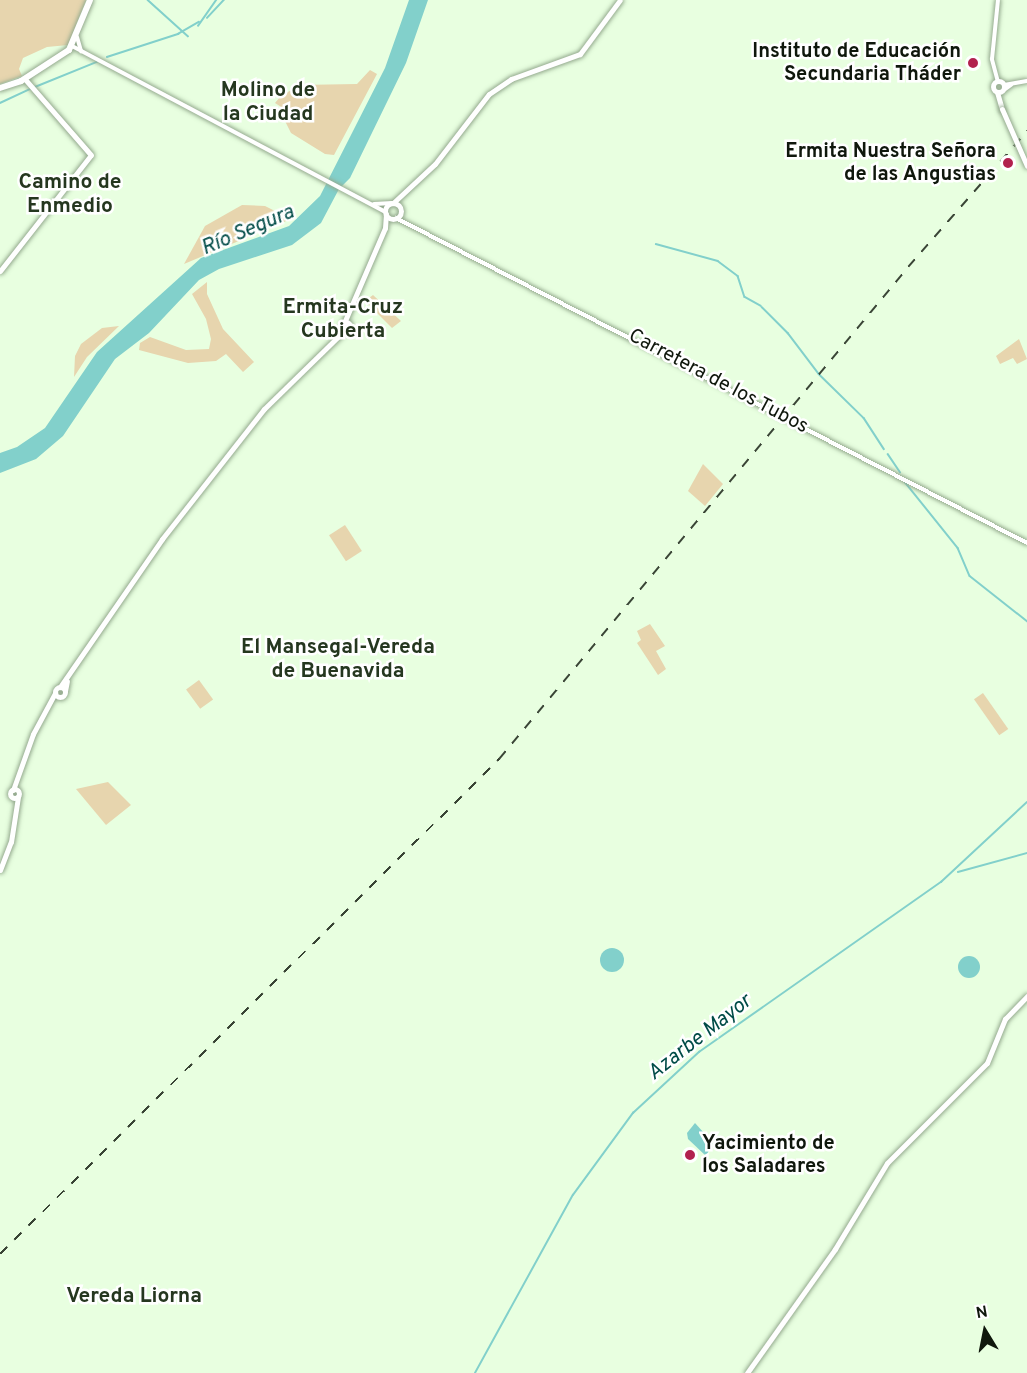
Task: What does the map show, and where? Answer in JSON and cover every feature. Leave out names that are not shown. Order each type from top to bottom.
[{"type":"highway","points":[[0,88],[25,79],[65,53],[77,37],[90,0]]},
{"type":"main road","points":[[0,870],[11,842],[16,794],[36,726],[162,539],[264,410],[345,326],[385,228],[386,213],[392,203],[406,194],[435,164],[489,94],[512,79],[580,54],[620,0]]},
{"type":"main road","points":[[0,271],[92,156],[25,79]]},
{"type":"main road","points":[[1000,87],[1002,106],[1027,166]]},
{"type":"main road","points":[[385,228],[398,215],[406,194]]},
{"type":"main road","points":[[392,203],[398,215]]},
{"type":"main road","points":[[386,213],[398,215]]},
{"type":"main road","points":[[747,1373],[834,1249],[887,1163],[987,1063],[1005,1019],[1027,996]]},
{"type":"street","points":[[998,0],[994,76],[1000,87],[1027,81]]},
{"type":"street","points":[[77,37],[82,52]]},
{"type":"street","points":[[72,46],[374,204],[386,213]]},
{"type":"street","points":[[65,53],[82,52]]},
{"type":"street","points":[[374,204],[392,203]]},
{"type":"street","name":"Carretera de los Tubos","points":[[398,215],[1027,543]]},
{"type":"shaded area","points":[[0,0],[86,0],[68,45],[47,47],[23,58],[19,69],[22,76],[0,84]]},
{"type":"shaded area","points":[[370,70],[377,74],[334,155],[325,154],[291,133],[284,119],[286,110],[275,103],[280,97],[299,85],[357,84]]},
{"type":"shaded area","points":[[242,205],[265,206],[291,219],[184,264],[205,226]]},
{"type":"shaded area","points":[[207,282],[207,294],[223,329],[254,362],[243,372],[226,354],[216,361],[188,363],[139,350],[140,343],[150,337],[186,350],[209,349],[211,339],[206,319],[192,294]]},
{"type":"shaded area","points":[[373,295],[401,321],[392,328],[365,301]]},
{"type":"shaded area","points":[[119,326],[87,357],[74,377],[75,356],[81,344],[102,328]]},
{"type":"shaded area","points":[[1019,339],[1027,359],[1017,364],[1013,358],[1000,364],[996,356]]},
{"type":"shaded area","points":[[703,464],[723,484],[705,506],[688,491]]},
{"type":"shaded area","points":[[345,525],[362,551],[346,561],[329,535]]},
{"type":"shaded area","points":[[650,624],[665,646],[656,651],[666,669],[658,675],[637,643],[641,640],[637,631]]},
{"type":"shaded area","points":[[199,680],[213,699],[200,709],[186,689]]},
{"type":"shaded area","points":[[983,693],[1008,729],[999,735],[974,699]]},
{"type":"shaded area","points":[[108,782],[131,805],[106,825],[76,789]]},
{"type":"water","points":[[409,0],[428,0],[406,63],[350,178],[339,189],[321,223],[292,245],[219,269],[199,280],[149,333],[115,359],[63,436],[36,459],[0,473],[0,453],[17,447],[45,428],[97,352],[201,258],[289,226],[320,196],[385,68]]},
{"type":"water","points":[[612,948],[620,952],[624,960],[620,968],[612,972],[604,968],[600,960],[604,952]]},
{"type":"water","points":[[969,956],[977,959],[980,967],[977,975],[969,978],[961,975],[958,967],[961,959]]},
{"type":"water","points":[[695,1123],[713,1143],[706,1156],[688,1139],[687,1133]]},
{"type":"waterway","points":[[148,0],[188,36]]},
{"type":"waterway","points":[[198,26],[216,0]]},
{"type":"waterway","points":[[207,18],[224,0]]},
{"type":"waterway","points":[[107,57],[178,34],[199,22]]},
{"type":"waterway","points":[[35,87],[97,62]]},
{"type":"waterway","points":[[0,103],[30,89]]},
{"type":"waterway","points":[[656,244],[718,261],[738,276],[745,297],[761,306]]},
{"type":"waterway","points":[[762,307],[788,333],[819,374],[864,418],[884,449]]},
{"type":"waterway","points":[[888,454],[900,472]]},
{"type":"waterway","points":[[905,482],[958,548],[970,576],[1027,621]]},
{"type":"waterway","name":"Azarbe Mayor","points":[[475,1373],[573,1195],[633,1113],[699,1052],[941,882],[1027,802]]},
{"type":"waterway","points":[[958,872],[1027,853]]},
{"type":"railway","points":[[0,1254],[499,759],[908,267],[1027,131]]},
{"type":"place","name":"Instituto de Educación Secundaria Tháder","points":[[973,63]]},
{"type":"place","name":"Ermita Nuestra Señora de las Angustias","points":[[1008,163]]},
{"type":"place","name":"Yacimiento de los Saladares","points":[[690,1155]]},
{"type":"district","name":"Molino de la Ciudad","points":[[268,103]]},
{"type":"district","name":"Camino de Enmedio","points":[[70,195]]},
{"type":"district","name":"Ermita-Cruz Cubierta","points":[[343,320]]},
{"type":"district","name":"El Mansegal-Vereda de Buenavida","points":[[338,660]]},
{"type":"district","name":"Vereda Liorna","points":[[134,1297]]},
{"type":"water label","name":"Río Segura","points":[[248,231]]}]
